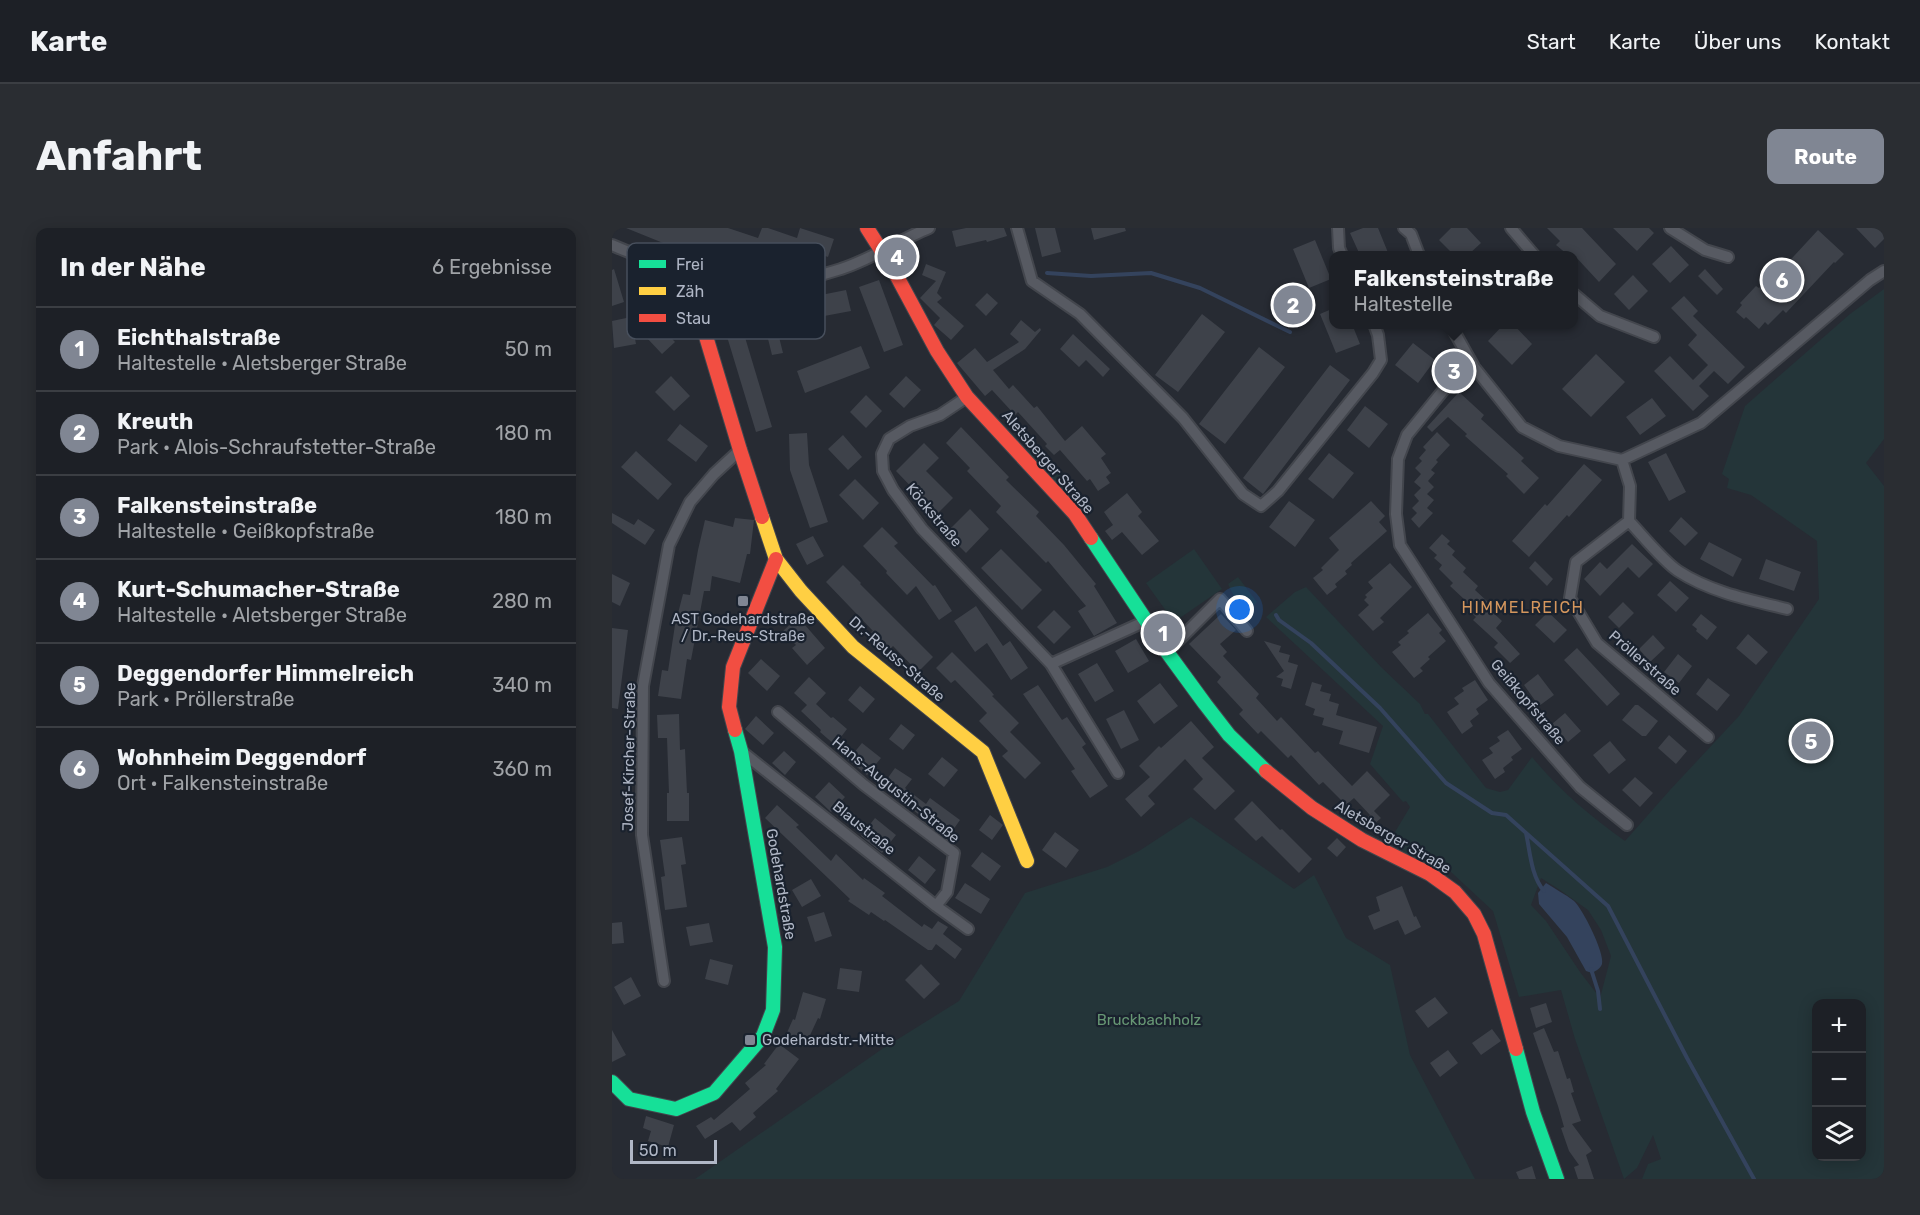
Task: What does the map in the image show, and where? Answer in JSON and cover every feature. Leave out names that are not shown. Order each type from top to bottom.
[{"type":"street","name":"Aletsberger Straße","points":[[867,228],[937,351],[967,397],[1075,514],[1167,652],[1229,735],[1270,775],[1312,808],[1362,840],[1430,874],[1455,892],[1474,914],[1484,934],[1533,1112],[1557,1179]]},
{"type":"street","points":[[825,274],[843,269],[929,228]]},
{"type":"street","points":[[1017,228],[1032,281],[1080,314],[1183,418],[1243,494],[1261,506],[1278,491],[1373,373],[1381,360],[1376,329]]},
{"type":"street","points":[[1338,228],[1340,251]]},
{"type":"street","points":[[1511,228],[1531,251]]},
{"type":"street","points":[[1670,228],[1705,250],[1728,257]]},
{"type":"street","points":[[1410,230],[1418,251]]},
{"type":"street","points":[[612,245],[627,252]]},
{"type":"street","points":[[1453,329],[1474,367],[1522,427],[1559,446],[1622,460],[1701,423],[1870,280],[1884,272]]},
{"type":"street","points":[[1578,297],[1600,316],[1654,337]]},
{"type":"street","name":"Dr.-Reuss-Straße","points":[[707,339],[776,559],[801,591],[853,647],[983,752],[1027,861]]},
{"type":"street","name":"Geißkopfstraße","points":[[1474,367],[1446,387],[1407,435],[1398,459],[1396,514],[1400,545],[1489,683],[1580,787],[1627,825]]},
{"type":"street","name":"Köckstraße","points":[[967,397],[940,415],[910,426],[889,439],[882,454],[883,471],[893,490],[922,529],[1051,664],[1118,772]]},
{"type":"street","name":"Josef-Kircher-Straße","points":[[664,981],[642,835],[643,686],[669,544],[690,502],[714,474],[740,450]]},
{"type":"street","points":[[1622,460],[1630,486],[1629,521],[1676,570],[1734,596],[1787,609]]},
{"type":"street","name":"Pröllerstraße","points":[[1629,521],[1576,562],[1570,598],[1597,643],[1708,737]]},
{"type":"street","name":"Godehardstraße","points":[[612,1082],[629,1099],[676,1109],[714,1094],[763,1036],[773,1010],[775,947],[741,751],[729,707],[733,667],[776,559]]},
{"type":"street","points":[[1167,652],[1220,599],[1246,631]]},
{"type":"street","points":[[1051,664],[1146,621]]},
{"type":"street","name":"Hans-Augustin-Straße","points":[[778,712],[864,785],[954,853],[947,892],[936,906]]},
{"type":"street","name":"Blaustraße","points":[[741,751],[968,929]]},
{"type":"green space","points":[[1884,289],[1884,439],[1866,463],[1884,486],[1884,1179],[1642,1179],[1648,1164],[1661,1159],[1653,1135],[1637,1168],[1624,1179],[1575,1039],[1561,990],[1519,997],[1493,911],[1437,859],[1422,864],[1389,842],[1410,807],[1370,764],[1383,726],[1266,617],[1295,592],[1306,587],[1382,668],[1420,704],[1425,714],[1428,714],[1486,788],[1500,792],[1508,790],[1532,757],[1576,802],[1625,841],[1739,716],[1819,599],[1817,541],[1751,495],[1727,488],[1729,479],[1722,474],[1745,406],[1850,314]],"holes":[[[1541,878],[1588,910],[1601,930],[1611,956],[1600,998],[1546,921],[1531,905]]]},
{"type":"green space","points":[[1031,447],[1072,482],[1079,498],[1076,501],[1027,451]]},
{"type":"green space","points":[[1194,549],[1222,589],[1174,622],[1146,583]]},
{"type":"green space","points":[[1238,577],[1257,602],[1249,610],[1235,598],[1228,584]]},
{"type":"green space","name":"Bruckbachholz","points":[[1191,817],[1294,889],[1314,875],[1346,938],[1390,965],[1410,1055],[1475,1179],[695,1179],[882,1049],[959,1001],[1025,893],[1107,867],[1139,851]]},
{"type":"water","points":[[1546,883],[1574,901],[1587,921],[1602,958],[1600,967],[1592,973],[1586,971],[1567,937],[1539,904],[1538,893]]},
{"type":"building","points":[[626,228],[728,228],[758,238],[762,228],[768,228],[797,238],[800,228],[834,239],[828,257],[825,256],[825,243],[663,243]]},
{"type":"building","points":[[966,228],[1004,228],[1007,236],[956,247],[952,231]]},
{"type":"building","points":[[1035,228],[1055,228],[1061,252],[1042,257]]},
{"type":"building","points":[[1091,228],[1125,228],[1126,231],[1094,240]]},
{"type":"building","points":[[1363,228],[1378,228],[1387,251],[1358,251],[1350,233]]},
{"type":"building","points":[[1451,228],[1467,228],[1481,243],[1472,251],[1450,251],[1439,240]]},
{"type":"building","points":[[1547,228],[1582,228],[1616,264],[1599,282],[1578,259],[1578,251],[1563,251],[1556,245],[1560,241]]},
{"type":"building","points":[[1613,228],[1649,228],[1654,233],[1637,251]]},
{"type":"building","points":[[1856,228],[1884,228],[1884,239],[1875,248]]},
{"type":"building","points":[[1818,230],[1844,254],[1786,313],[1783,310],[1768,325],[1765,322],[1759,329],[1746,317],[1744,319],[1736,312],[1742,305],[1740,303],[1756,286],[1759,288],[1779,267],[1782,269]]},
{"type":"building","points":[[1315,240],[1329,274],[1329,280],[1309,288],[1293,249]]},
{"type":"building","points":[[1671,246],[1689,265],[1670,283],[1652,264]]},
{"type":"building","points":[[926,264],[946,272],[937,293],[942,298],[937,302],[964,326],[951,340],[934,325],[940,318],[920,298],[936,281],[922,275]]},
{"type":"building","points":[[614,269],[624,302],[612,306],[612,270]]},
{"type":"building","points":[[1705,269],[1723,289],[1717,295],[1698,276]]},
{"type":"building","points":[[1633,275],[1648,291],[1629,310],[1614,294]]},
{"type":"building","points":[[879,280],[903,345],[884,352],[859,287]]},
{"type":"building","points":[[846,290],[851,311],[825,316],[825,294]]},
{"type":"building","points":[[987,293],[998,303],[986,316],[975,305]]},
{"type":"building","points":[[1684,296],[1698,311],[1693,316],[1745,367],[1728,384],[1714,371],[1699,386],[1709,396],[1693,411],[1654,371],[1670,356],[1693,380],[1708,365],[1688,345],[1697,335],[1671,308]]},
{"type":"building","points":[[1329,310],[1329,329],[1354,329],[1360,344],[1336,353],[1320,314]]},
{"type":"building","points":[[1202,314],[1225,332],[1178,392],[1155,375]]},
{"type":"building","points":[[627,318],[627,339],[635,339],[636,344],[614,348],[612,321]]},
{"type":"building","points":[[1021,320],[1035,332],[1040,328],[1041,330],[1025,349],[993,370],[1009,389],[1013,385],[1034,408],[1037,406],[1065,441],[1082,426],[1106,454],[1101,458],[1111,473],[1106,477],[1110,483],[1098,491],[1090,479],[1087,481],[1060,450],[1054,455],[1018,412],[1015,415],[992,390],[985,396],[957,363],[975,348],[987,362],[1019,342],[1010,334]]},
{"type":"building","points":[[1499,329],[1518,329],[1532,344],[1512,365],[1488,341]]},
{"type":"building","points":[[1073,334],[1110,369],[1103,377],[1086,360],[1079,367],[1060,349]]},
{"type":"building","points":[[648,339],[672,339],[675,342],[662,354]]},
{"type":"building","points":[[728,339],[746,339],[772,427],[756,432]]},
{"type":"building","points":[[768,339],[780,339],[783,353],[772,355]]},
{"type":"building","points":[[1413,343],[1435,360],[1418,383],[1395,365]]},
{"type":"building","points":[[861,346],[870,368],[805,393],[797,371]]},
{"type":"building","points":[[1259,347],[1285,367],[1225,444],[1199,424]]},
{"type":"building","points":[[1596,354],[1625,382],[1591,417],[1562,389]]},
{"type":"building","points":[[1330,365],[1350,380],[1263,494],[1243,478]]},
{"type":"building","points":[[671,376],[690,396],[674,411],[655,392]]},
{"type":"building","points":[[906,376],[921,390],[904,408],[889,394]]},
{"type":"building","points":[[1459,392],[1484,415],[1481,419],[1524,458],[1521,461],[1539,478],[1524,494],[1506,476],[1508,474],[1465,436],[1467,434],[1448,417],[1432,432],[1427,427]]},
{"type":"building","points":[[866,395],[882,411],[866,428],[850,412]]},
{"type":"building","points":[[1652,398],[1666,416],[1640,435],[1626,417]]},
{"type":"building","points":[[1365,406],[1388,424],[1369,448],[1347,430]]},
{"type":"building","points":[[680,424],[708,446],[696,462],[667,440]]},
{"type":"building","points":[[961,427],[1009,477],[1006,480],[1039,512],[1036,516],[1064,545],[1096,584],[1094,586],[1117,623],[1094,636],[1078,611],[1086,606],[1048,561],[1046,563],[996,512],[1001,506],[967,471],[970,468],[946,443]]},
{"type":"building","points":[[1437,432],[1450,445],[1436,460],[1438,462],[1431,470],[1435,473],[1428,481],[1434,487],[1427,494],[1434,500],[1427,508],[1433,513],[1419,528],[1411,519],[1417,513],[1412,508],[1419,501],[1414,495],[1421,488],[1414,482],[1421,474],[1415,468],[1422,461],[1419,458],[1426,450],[1423,447]]},
{"type":"building","points":[[807,433],[809,465],[828,522],[810,528],[790,470],[789,434]]},
{"type":"building","points":[[843,435],[862,457],[848,470],[828,449]]},
{"type":"building","points":[[924,443],[939,458],[926,471],[953,498],[935,516],[919,499],[921,497],[896,471]]},
{"type":"building","points":[[636,451],[672,484],[658,500],[621,467]]},
{"type":"building","points":[[1329,453],[1354,473],[1333,499],[1308,479]]},
{"type":"building","points":[[1666,453],[1686,492],[1669,501],[1648,462]]},
{"type":"building","points":[[1584,464],[1602,480],[1529,557],[1512,541]]},
{"type":"building","points":[[855,479],[879,503],[863,520],[839,495]]},
{"type":"building","points":[[1127,493],[1142,512],[1138,516],[1159,541],[1142,555],[1122,532],[1112,540],[1105,531],[1113,525],[1104,512]]},
{"type":"building","points":[[1289,501],[1315,520],[1295,547],[1269,527]]},
{"type":"building","points":[[1371,501],[1385,516],[1379,522],[1387,531],[1351,563],[1352,565],[1345,571],[1347,574],[1327,595],[1313,578],[1323,570],[1321,568],[1339,550],[1329,538]]},
{"type":"building","points":[[970,509],[989,529],[966,553],[946,533]]},
{"type":"building","points":[[612,513],[634,525],[638,519],[655,530],[645,545],[612,523]]},
{"type":"building","points":[[1681,517],[1698,533],[1685,546],[1669,531]]},
{"type":"building","points":[[735,518],[754,520],[750,554],[747,554],[740,583],[712,576],[710,591],[704,591],[691,660],[687,659],[681,699],[658,696],[662,670],[668,671],[675,625],[683,594],[690,595],[705,520],[733,527]]},
{"type":"building","points":[[882,527],[898,543],[894,546],[933,586],[935,585],[952,611],[939,620],[916,586],[907,595],[863,546]]},
{"type":"building","points":[[1442,534],[1450,541],[1447,544],[1455,551],[1452,555],[1466,568],[1463,572],[1478,586],[1475,590],[1489,603],[1486,606],[1502,621],[1496,628],[1520,654],[1510,663],[1494,647],[1498,643],[1473,620],[1476,617],[1462,604],[1465,600],[1450,586],[1453,583],[1439,569],[1442,565],[1434,558],[1437,555],[1429,548]]},
{"type":"building","points":[[813,536],[824,556],[807,565],[796,544]]},
{"type":"building","points":[[1709,542],[1742,559],[1733,577],[1700,559]]},
{"type":"building","points":[[1632,544],[1653,564],[1639,578],[1628,567],[1600,596],[1584,579],[1600,562],[1607,569]]},
{"type":"building","points":[[1001,549],[1042,590],[1022,610],[981,568]]},
{"type":"building","points":[[1766,559],[1801,572],[1794,591],[1759,579]]},
{"type":"building","points":[[1535,561],[1553,579],[1547,586],[1529,568]]},
{"type":"building","points":[[1390,563],[1412,587],[1380,618],[1384,622],[1373,631],[1358,615],[1369,605],[1364,600],[1367,597],[1365,595],[1373,588],[1368,582]]},
{"type":"building","points":[[843,565],[933,657],[918,672],[893,646],[889,650],[826,582]]},
{"type":"building","points":[[612,574],[630,583],[620,606],[612,602]]},
{"type":"building","points":[[1670,581],[1689,598],[1676,612],[1657,595]]},
{"type":"building","points":[[1623,602],[1634,613],[1619,628],[1608,617]]},
{"type":"building","points":[[976,606],[1003,646],[1010,641],[1028,668],[1011,680],[987,643],[975,652],[954,621]]},
{"type":"building","points":[[1054,610],[1071,627],[1054,644],[1037,627]]},
{"type":"building","points":[[1548,612],[1567,630],[1554,643],[1535,625]]},
{"type":"building","points":[[1428,613],[1442,630],[1439,633],[1446,641],[1428,657],[1430,659],[1420,668],[1423,671],[1414,678],[1392,652],[1401,645],[1398,642],[1409,633],[1407,631]]},
{"type":"building","points":[[1221,614],[1236,630],[1220,644],[1227,652],[1223,656],[1259,694],[1256,698],[1277,721],[1281,717],[1315,753],[1318,751],[1352,786],[1367,771],[1390,795],[1370,815],[1354,798],[1346,805],[1323,782],[1319,785],[1291,755],[1288,758],[1261,731],[1258,734],[1239,714],[1243,710],[1217,682],[1221,677],[1189,644]]},
{"type":"building","points":[[1701,614],[1717,627],[1707,640],[1692,625]]},
{"type":"building","points":[[798,617],[825,648],[807,665],[792,648],[796,645],[783,631]]},
{"type":"building","points":[[612,628],[628,630],[618,709],[612,708]]},
{"type":"building","points":[[1748,634],[1768,652],[1756,665],[1736,648]]},
{"type":"building","points":[[1653,635],[1665,648],[1650,662],[1639,649]]},
{"type":"building","points":[[1136,639],[1149,661],[1128,673],[1115,651]]},
{"type":"building","points":[[1264,641],[1281,646],[1279,652],[1290,655],[1288,662],[1298,665],[1291,689],[1281,686],[1283,679],[1276,677],[1284,671]]},
{"type":"building","points":[[1577,648],[1620,694],[1607,706],[1564,660]]},
{"type":"building","points":[[952,652],[1019,723],[1010,732],[1041,763],[1025,779],[1002,756],[1008,751],[979,721],[987,713],[955,680],[951,683],[936,668]]},
{"type":"building","points":[[1678,654],[1692,666],[1679,683],[1664,672]]},
{"type":"building","points":[[761,659],[780,676],[767,691],[748,673]]},
{"type":"building","points":[[1097,663],[1114,691],[1095,702],[1078,674]]},
{"type":"building","points":[[1538,674],[1554,695],[1539,706],[1524,685]]},
{"type":"building","points":[[809,677],[826,693],[816,704],[847,729],[835,745],[801,711],[807,705],[794,693]]},
{"type":"building","points":[[1708,678],[1730,695],[1717,711],[1696,694]]},
{"type":"building","points":[[1475,680],[1488,700],[1476,709],[1479,714],[1470,721],[1473,726],[1462,734],[1447,712],[1459,704],[1454,698],[1464,691],[1462,688]]},
{"type":"building","points":[[1312,682],[1322,685],[1320,691],[1331,694],[1329,701],[1339,704],[1336,715],[1377,727],[1369,753],[1339,744],[1343,731],[1322,725],[1324,718],[1313,715],[1315,709],[1305,705]]},
{"type":"building","points":[[1160,683],[1178,706],[1154,724],[1137,701]]},
{"type":"building","points":[[1038,685],[1062,720],[1067,717],[1086,744],[1082,747],[1108,786],[1090,798],[1071,771],[1075,769],[1023,694]]},
{"type":"building","points":[[860,686],[875,699],[863,713],[848,700]]},
{"type":"building","points":[[1635,705],[1658,721],[1646,736],[1642,736],[1622,720]]},
{"type":"building","points":[[1124,710],[1139,740],[1121,749],[1106,719]]},
{"type":"building","points":[[1565,713],[1581,731],[1568,742],[1552,724]]},
{"type":"building","points":[[679,714],[680,750],[685,749],[689,821],[667,821],[667,793],[669,793],[667,738],[658,738],[657,715]]},
{"type":"building","points":[[756,716],[774,733],[763,745],[745,729]]},
{"type":"building","points":[[1191,721],[1214,747],[1202,758],[1235,791],[1215,810],[1193,789],[1203,779],[1185,759],[1148,796],[1155,804],[1141,817],[1125,799],[1150,777],[1139,766],[1159,746],[1161,748]]},
{"type":"building","points":[[901,724],[915,735],[903,750],[889,739]]},
{"type":"building","points":[[1508,730],[1522,749],[1511,757],[1513,760],[1503,768],[1505,772],[1495,779],[1482,760],[1493,753],[1489,748],[1500,741],[1497,737]]},
{"type":"building","points":[[1669,735],[1687,751],[1676,764],[1658,748]]},
{"type":"building","points":[[1610,741],[1626,760],[1609,774],[1593,755]]},
{"type":"building","points":[[862,743],[881,758],[867,775],[848,760]]},
{"type":"building","points":[[784,751],[796,762],[785,775],[772,763]]},
{"type":"building","points":[[942,757],[958,770],[944,787],[928,774]]},
{"type":"building","points":[[895,768],[912,779],[905,788],[926,804],[930,798],[960,820],[948,837],[882,786]]},
{"type":"building","points":[[1635,777],[1653,793],[1640,807],[1622,790]]},
{"type":"building","points":[[829,782],[845,797],[831,812],[815,797]]},
{"type":"building","points":[[1252,801],[1312,859],[1299,873],[1262,836],[1256,841],[1234,819]]},
{"type":"building","points":[[777,805],[799,825],[796,827],[831,861],[836,854],[863,880],[864,878],[885,893],[882,896],[922,927],[924,924],[932,929],[938,921],[948,927],[943,934],[962,949],[955,959],[936,944],[932,950],[928,950],[885,920],[871,912],[869,915],[848,901],[850,899],[765,818]]},
{"type":"building","points":[[1374,811],[1381,818],[1371,827],[1365,820]]},
{"type":"building","points":[[990,815],[1003,825],[992,840],[979,830]]},
{"type":"building","points":[[875,818],[896,835],[882,853],[861,836]]},
{"type":"building","points":[[1055,832],[1079,850],[1066,868],[1042,850]]},
{"type":"building","points":[[682,837],[686,864],[681,865],[687,907],[665,910],[661,877],[665,876],[660,840]]},
{"type":"building","points":[[1337,838],[1346,847],[1337,857],[1327,848]]},
{"type":"building","points":[[982,852],[1001,866],[990,881],[971,866]]},
{"type":"building","points":[[919,856],[936,870],[925,884],[908,870]]},
{"type":"building","points":[[811,879],[821,896],[802,907],[792,890]]},
{"type":"building","points":[[965,883],[990,899],[981,914],[955,898]]},
{"type":"building","points":[[1402,886],[1414,917],[1416,916],[1421,927],[1405,935],[1398,920],[1374,930],[1368,916],[1380,911],[1376,897]]},
{"type":"building","points":[[824,912],[832,936],[815,942],[807,917]]},
{"type":"building","points":[[622,922],[624,943],[612,944],[612,923]]},
{"type":"building","points":[[709,923],[713,942],[690,946],[686,927]]},
{"type":"building","points":[[710,959],[733,965],[728,985],[705,979]]},
{"type":"building","points":[[921,964],[940,984],[924,999],[905,980]]},
{"type":"building","points":[[840,968],[862,971],[859,992],[837,989]]},
{"type":"building","points":[[631,977],[641,996],[624,1005],[614,987]]},
{"type":"building","points":[[803,992],[826,999],[820,1019],[818,1018],[806,1044],[786,1035],[793,1019],[795,1020]]},
{"type":"building","points":[[1435,997],[1448,1013],[1428,1028],[1415,1011]]},
{"type":"building","points":[[1546,1003],[1552,1022],[1536,1028],[1530,1008]]},
{"type":"building","points":[[1544,1028],[1554,1052],[1558,1051],[1567,1079],[1570,1078],[1574,1092],[1571,1093],[1581,1121],[1572,1124],[1592,1151],[1586,1155],[1594,1179],[1578,1179],[1574,1167],[1579,1165],[1569,1151],[1561,1128],[1564,1127],[1558,1106],[1533,1033]]},
{"type":"building","points":[[1492,1029],[1501,1041],[1481,1055],[1472,1043]]},
{"type":"building","points":[[612,1030],[626,1055],[612,1062]]},
{"type":"building","points":[[779,1044],[799,1059],[776,1089],[778,1091],[753,1113],[756,1117],[740,1131],[732,1122],[705,1139],[696,1126],[711,1117],[714,1120],[750,1089],[745,1083],[766,1065],[764,1064]]},
{"type":"building","points":[[1448,1050],[1458,1063],[1440,1077],[1430,1063]]},
{"type":"building","points":[[646,1116],[674,1125],[668,1147],[648,1141],[651,1131],[643,1128]]},
{"type":"building","points":[[1532,1166],[1536,1179],[1519,1179],[1516,1172]]},
{"type":"waterway","points":[[1047,273],[1091,276],[1151,273],[1200,288],[1290,332]]},
{"type":"waterway","points":[[1276,615],[1279,620],[1311,643],[1380,708],[1446,783],[1492,813],[1506,815],[1608,906],[1687,1058],[1754,1179]]},
{"type":"waterway","points":[[1526,833],[1536,878],[1544,891]]},
{"type":"waterway","points":[[1591,969],[1598,991],[1600,1009]]},
{"type":"traffic: fast","points":[[1091,538],[1167,652],[1205,704],[1229,735],[1266,771]]},
{"type":"traffic: fast","points":[[612,1082],[629,1099],[676,1109],[714,1093],[763,1036],[773,1010],[775,947],[741,751],[735,730]]},
{"type":"traffic: fast","points":[[1516,1049],[1533,1112],[1557,1179]]},
{"type":"traffic: slow","points":[[762,517],[776,559],[801,591],[853,647],[983,752],[1027,861]]},
{"type":"traffic: jam","points":[[867,228],[893,269],[937,351],[967,397],[1075,514],[1091,538]]},
{"type":"traffic: jam","points":[[707,339],[762,517]]},
{"type":"traffic: jam","points":[[735,730],[729,707],[733,667],[776,559]]},
{"type":"traffic: jam","points":[[1266,771],[1312,808],[1362,840],[1430,874],[1455,892],[1474,914],[1484,934],[1516,1049]]},
{"type":"place","name":"Kurt-Schumacher-Straße","points":[[897,257]]},
{"type":"place","name":"Wohnheim Deggendorf","points":[[1782,280]]},
{"type":"place","name":"Kreuth","points":[[1293,305]]},
{"type":"place","name":"Falkensteinstraße","points":[[1454,371]]},
{"type":"place","name":"AST Godehardstraße / Dr.-Reus-Straße","points":[[743,601]]},
{"type":"place","name":"Eichthalstraße","points":[[1163,633]]},
{"type":"place","name":"Deggendorfer Himmelreich","points":[[1811,741]]},
{"type":"place","name":"Godehardstr.-Mitte","points":[[750,1040]]},
{"type":"district","name":"HIMMELREICH","points":[[1523,607]]}]
